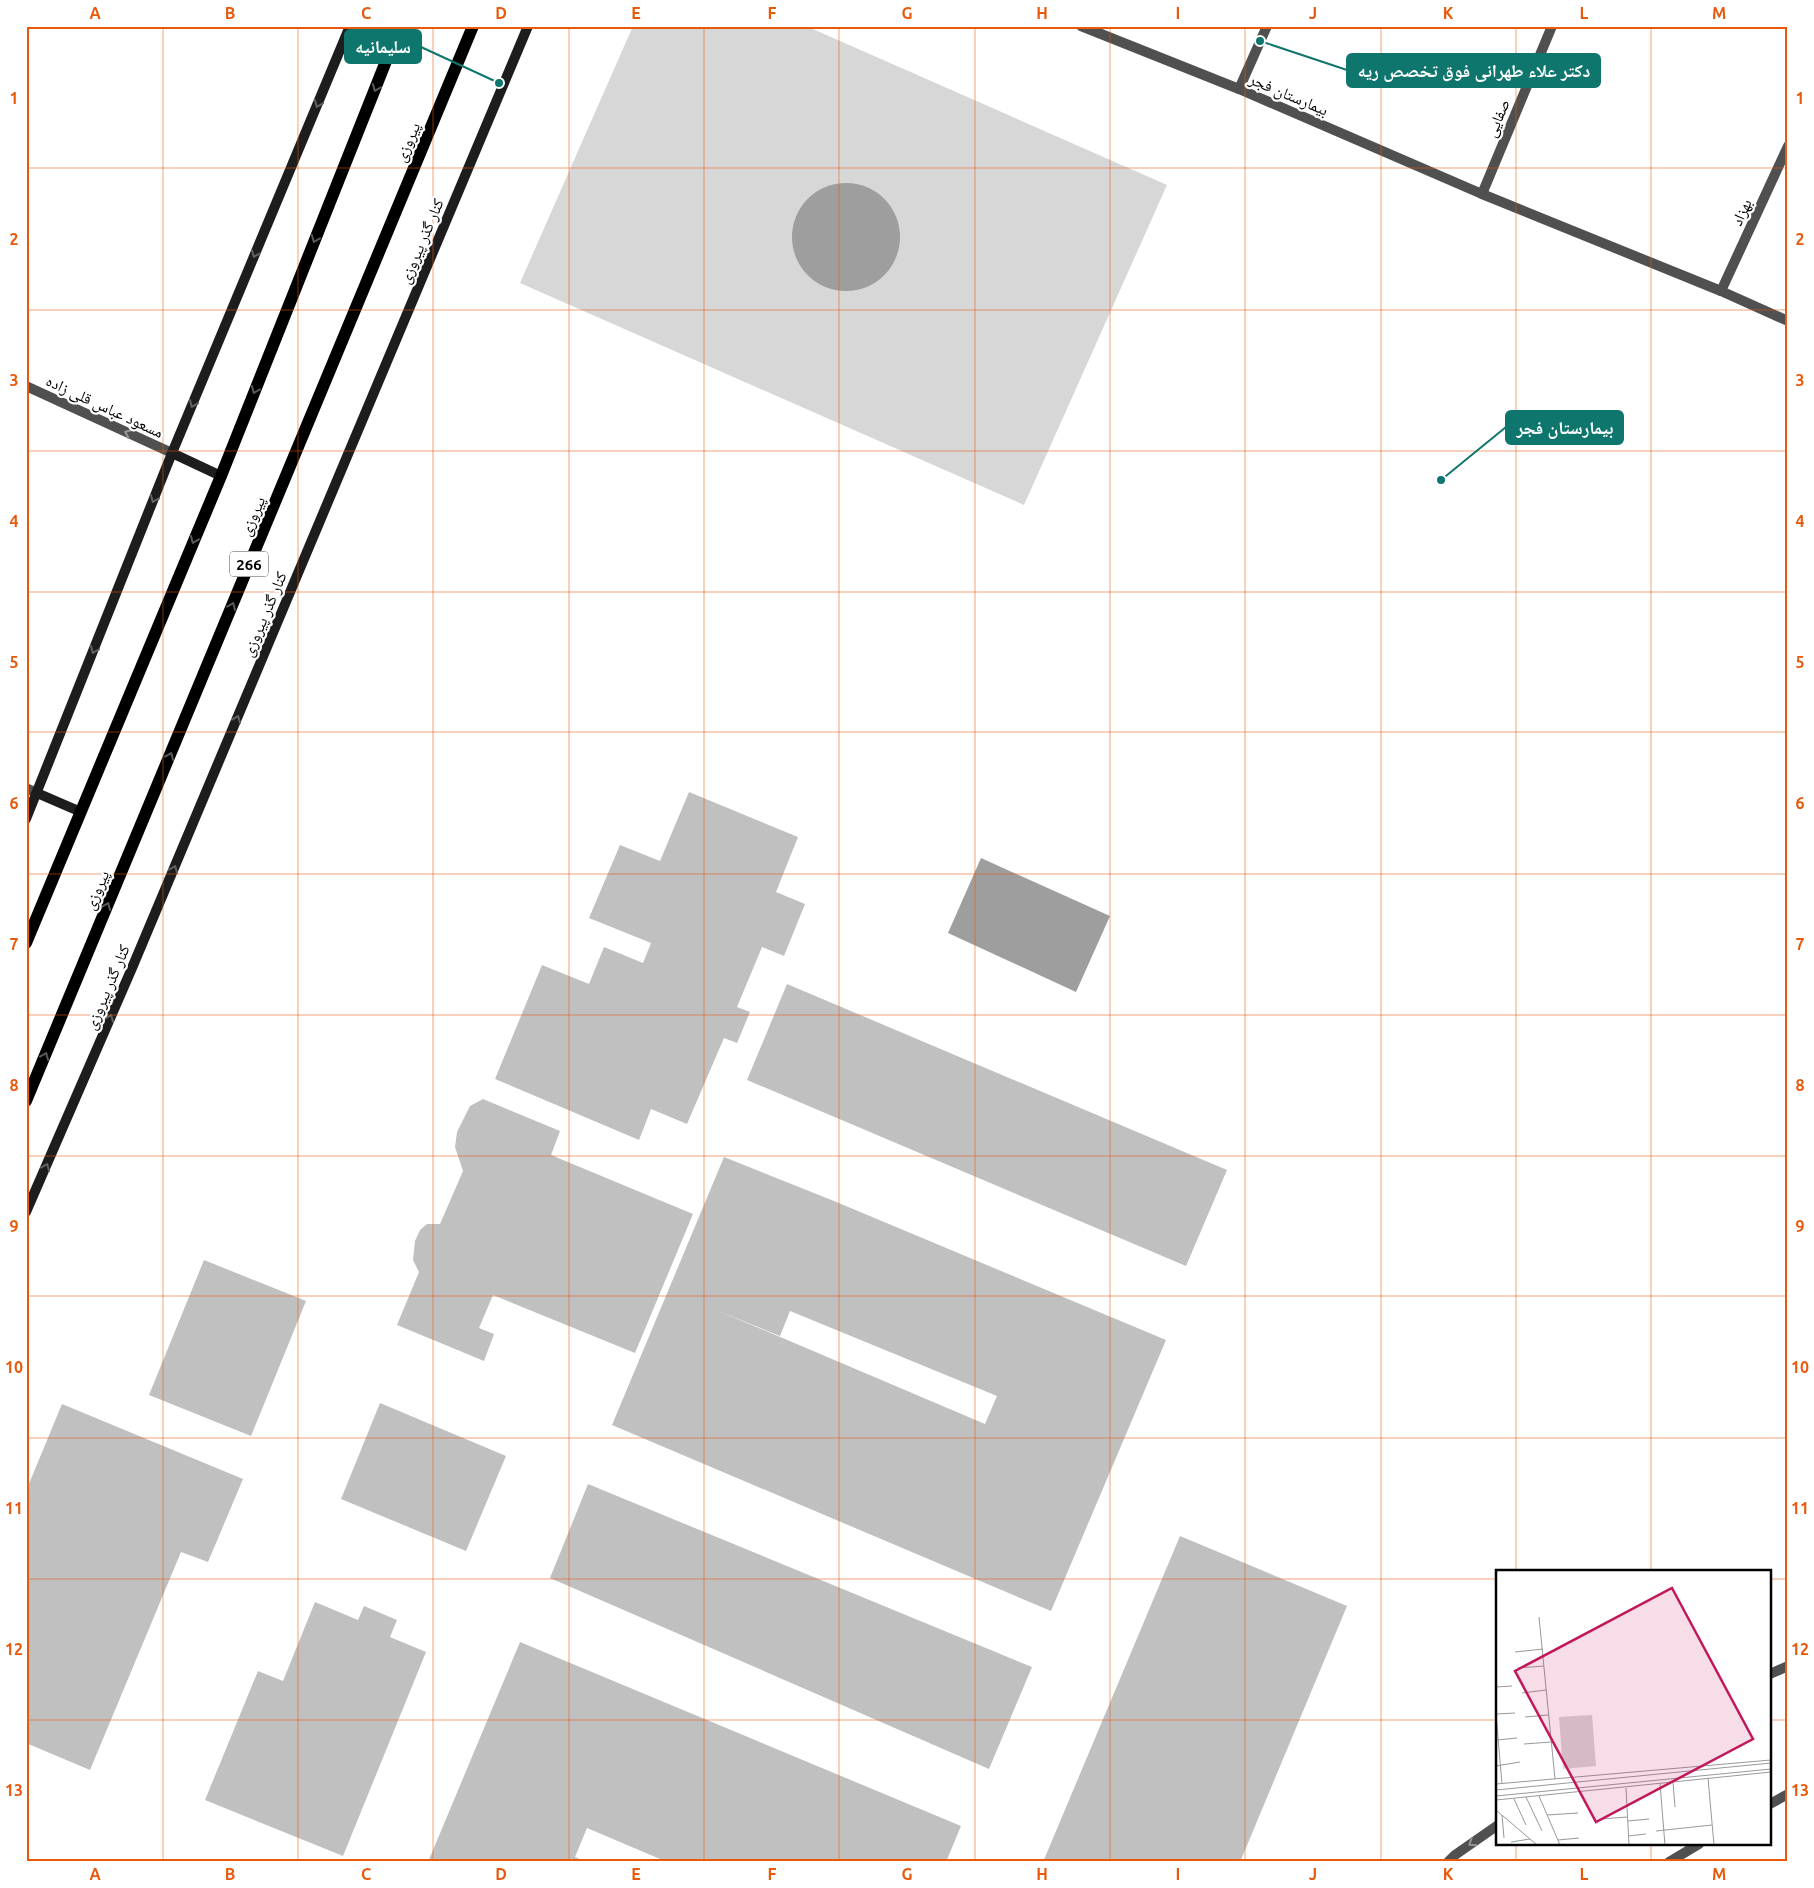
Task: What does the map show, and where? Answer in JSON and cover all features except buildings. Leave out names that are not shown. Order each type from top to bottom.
[{"type":"main road","points":[[26,819],[172,453],[350,26]]},
{"type":"main road","points":[[26,943],[221,476],[400,26]]},
{"type":"main road","name":"پیروزی","points":[[26,1101],[473,26]]},
{"type":"main road","name":"کنار گذر پیروزی","points":[[26,1212],[140,950],[528,26]]},
{"type":"main road","points":[[172,453],[221,476]]},
{"type":"main road","points":[[37,792],[81,812]]},
{"type":"street","name":"بیمارستان فجر","points":[[1080,26],[1239,89],[1482,194],[1721,290],[1788,321]]},
{"type":"street","points":[[1239,89],[1267,26]]},
{"type":"street","name":"صفایی","points":[[1482,194],[1552,26]]},
{"type":"street","name":"بهزاد","points":[[1721,290],[1788,146]]},
{"type":"street","name":"مسعود عباس قلی زاده","points":[[26,386],[172,453]]},
{"type":"street","points":[[26,788],[37,792]]},
{"type":"street","points":[[1772,1673],[1788,1666]]},
{"type":"street","points":[[1772,1803],[1788,1794]]},
{"type":"street","points":[[1448,1862],[1496,1826]]},
{"type":"street","points":[[1669,1862],[1696,1846]]},
{"type":"shaded area","points":[[633,26],[806,26],[1167,185],[1024,505],[520,283]]},
{"type":"shaded area","points":[[846,183],[867,187],[885,198],[896,216],[900,237],[896,258],[885,276],[867,287],[846,291],[825,287],[807,276],[796,258],[792,237],[796,216],[807,198],[825,187]]},
{"type":"shaded area","points":[[981,858],[1110,916],[1076,992],[948,933]]},
{"type":"place","name":"دکتر علاء طهرانی فوق تخصص ریه","points":[[1260,41]]},
{"type":"place","name":"سلیمانیه","points":[[499,83]]},
{"type":"place","name":"بیمارستان فجر","points":[[1441,480]]}]
